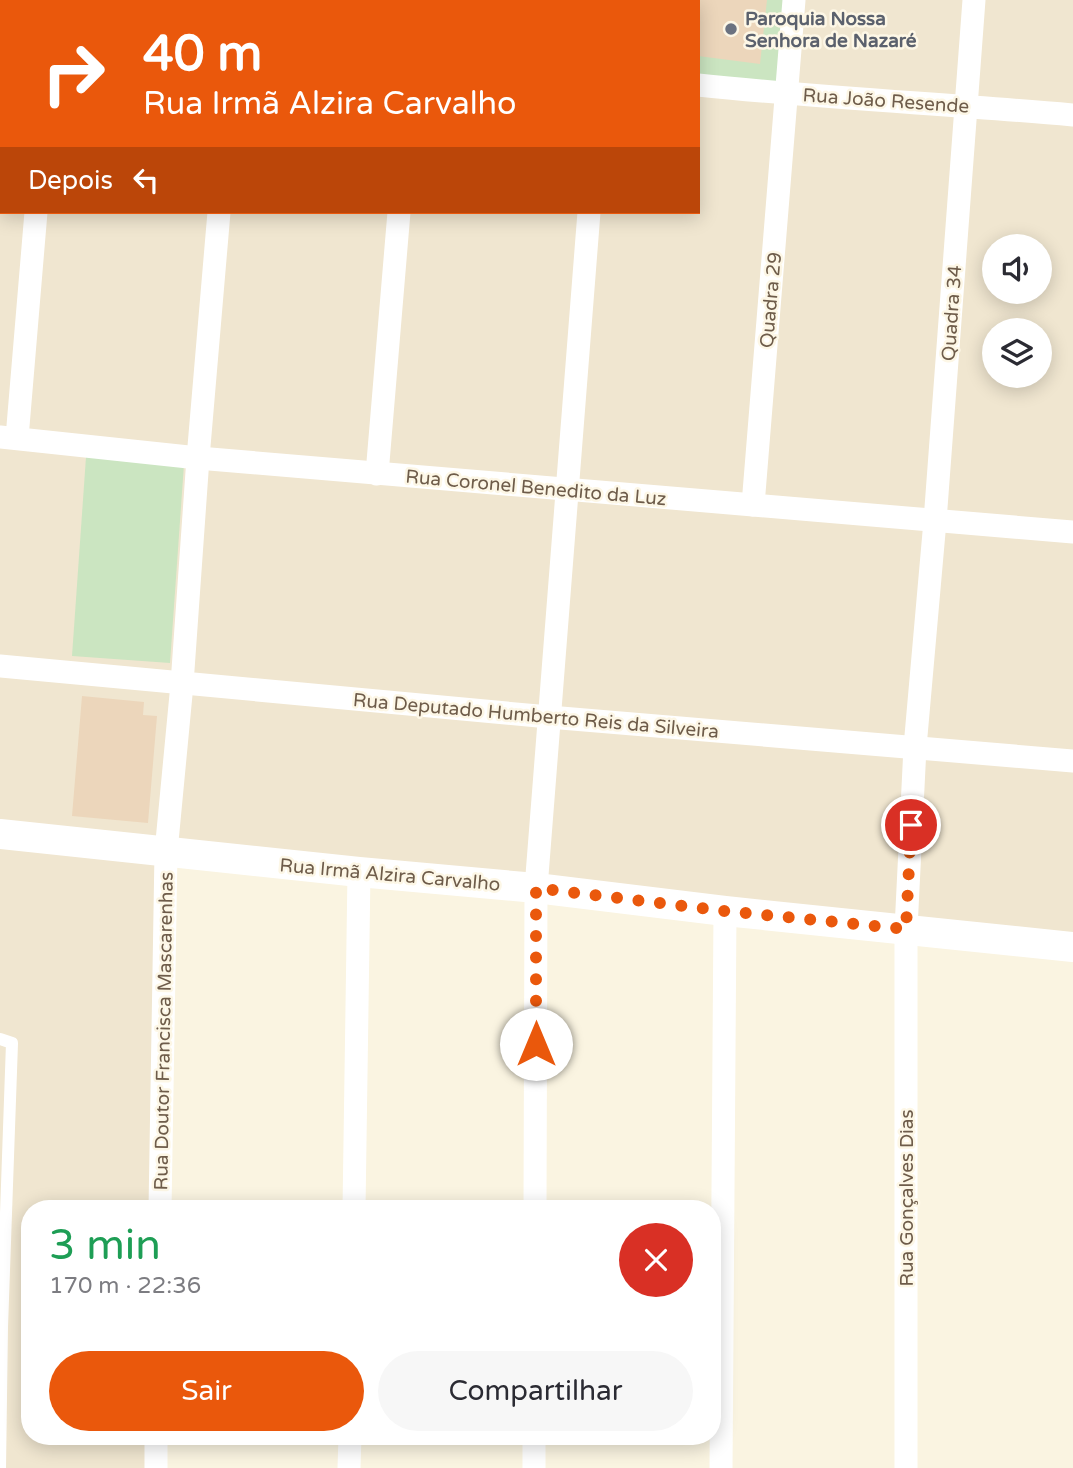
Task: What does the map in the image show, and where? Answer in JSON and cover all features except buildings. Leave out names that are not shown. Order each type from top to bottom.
[{"type":"street","name":"Quadra 29","points":[[753,505],[794,0]]},
{"type":"street","name":"Quadra 34","points":[[915,747],[974,0]]},
{"type":"street","name":"Rua João Resende","points":[[700,85],[1073,115]]},
{"type":"street","points":[[9,438],[36,214]]},
{"type":"street","name":"Rua Doutor Francisca Mascarenhas","points":[[160,1200],[166,852],[219,214]]},
{"type":"street","points":[[377,474],[399,214]]},
{"type":"street","points":[[535,1200],[536,888],[589,214]]},
{"type":"street","name":"Rua Coronel Benedito da Luz","points":[[9,438],[377,474],[1073,532]]},
{"type":"street","name":"Rua Deputado Humberto Reis da Silveira","points":[[0,666],[549,717],[1073,761]]},
{"type":"street","name":"Rua Gonçalves Dias","points":[[906,1468],[906,929],[915,747]]},
{"type":"street","name":"Rua Irmã Alzira Carvalho","points":[[0,834],[536,888],[725,911],[1073,947]]},
{"type":"street","points":[[354,1200],[359,872]]},
{"type":"street","points":[[721,1468],[725,911]]},
{"type":"street","points":[[156,1445],[156,1468]]},
{"type":"street","points":[[349,1468],[350,1445]]},
{"type":"street","points":[[534,1445],[534,1468]]},
{"type":"lane","points":[[0,1039],[12,1043],[0,1468]]},
{"type":"shaded area","points":[[700,0],[1073,0],[1073,947],[167,852],[160,1200],[21,1200],[21,1445],[156,1445],[156,1468],[0,1468],[0,214],[700,214]]},
{"type":"green space","points":[[700,0],[792,0],[786,92],[700,84]]},
{"type":"green space","points":[[86,457],[184,464],[170,663],[72,656]]},
{"type":"place","name":"Paroquia Nossa Senhora de Nazaré","points":[[731,29]]},
{"type":"route","points":[[536,1044],[536,888],[906,929],[911,825]]}]
